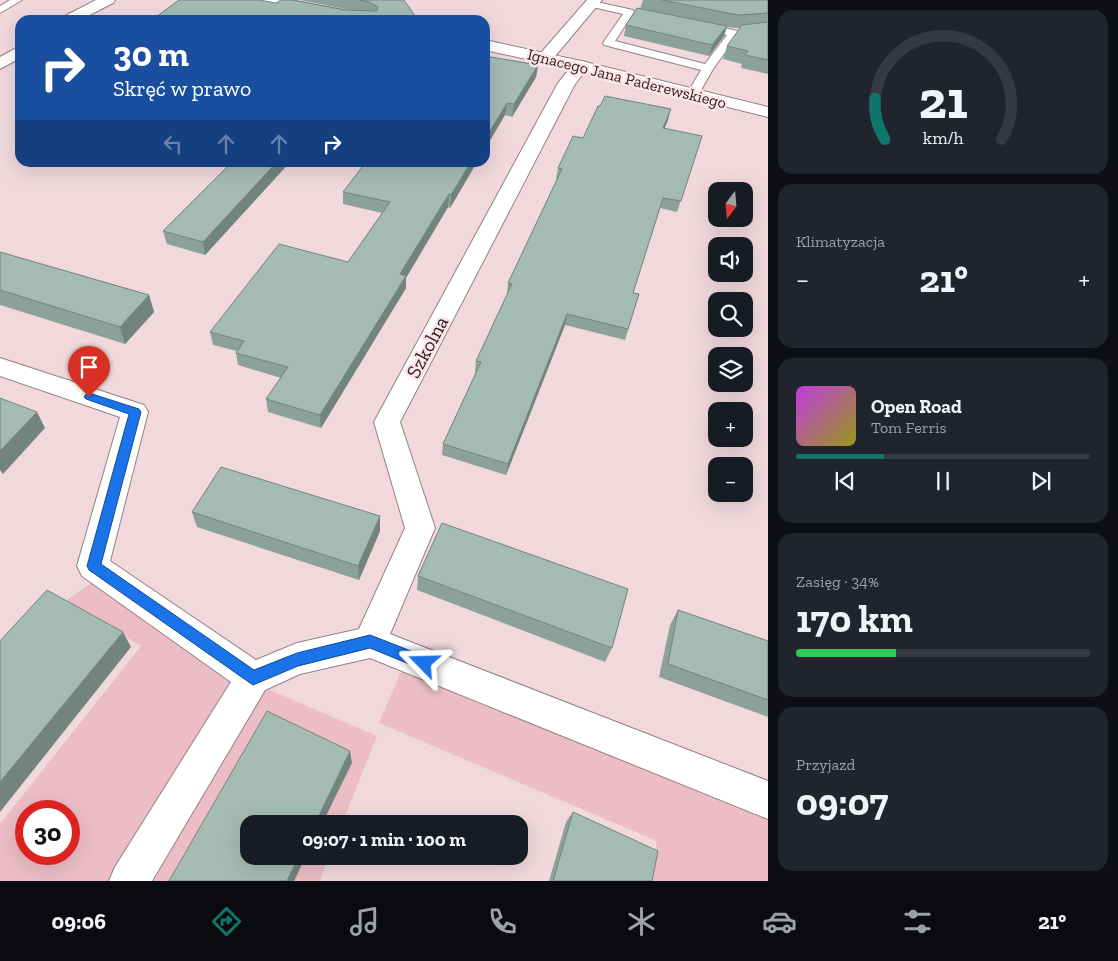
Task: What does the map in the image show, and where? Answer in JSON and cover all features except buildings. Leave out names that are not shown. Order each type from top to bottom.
[{"type":"street","points":[[71,15],[83,0]]},
{"type":"street","points":[[77,15],[108,0]]},
{"type":"street","points":[[267,0],[336,15]]},
{"type":"street","points":[[545,58],[594,2]]},
{"type":"street","name":"Ignacego Jana Paderewskiego","points":[[490,46],[581,66],[768,112]]},
{"type":"street","points":[[0,64],[15,54]]},
{"type":"street","name":"Szkolna","points":[[370,642],[420,528],[387,422],[567,83],[581,66]]},
{"type":"street","points":[[0,367],[135,412],[94,566],[253,678]]},
{"type":"street","points":[[129,881],[253,678],[297,659],[370,642],[768,800]]},
{"type":"lane","points":[[0,10],[17,0]]},
{"type":"lane","points":[[594,2],[634,13],[608,43],[708,68]]},
{"type":"lane","points":[[686,23],[738,32],[708,68],[693,94]]},
{"type":"shaded area","points":[[93,582],[240,680],[112,881],[0,881],[0,824],[15,805],[15,865],[80,865],[80,800],[19,800],[141,646],[65,601]]},
{"type":"shaded area","points":[[403,667],[768,815],[768,881],[650,881],[657,841],[379,723]]},
{"type":"shaded area","points":[[256,684],[377,736],[346,815],[240,815],[240,865],[326,865],[320,881],[136,881]]},
{"type":"route","points":[[89,397],[135,412],[94,566],[253,678],[297,659],[370,642],[424,663]]}]
